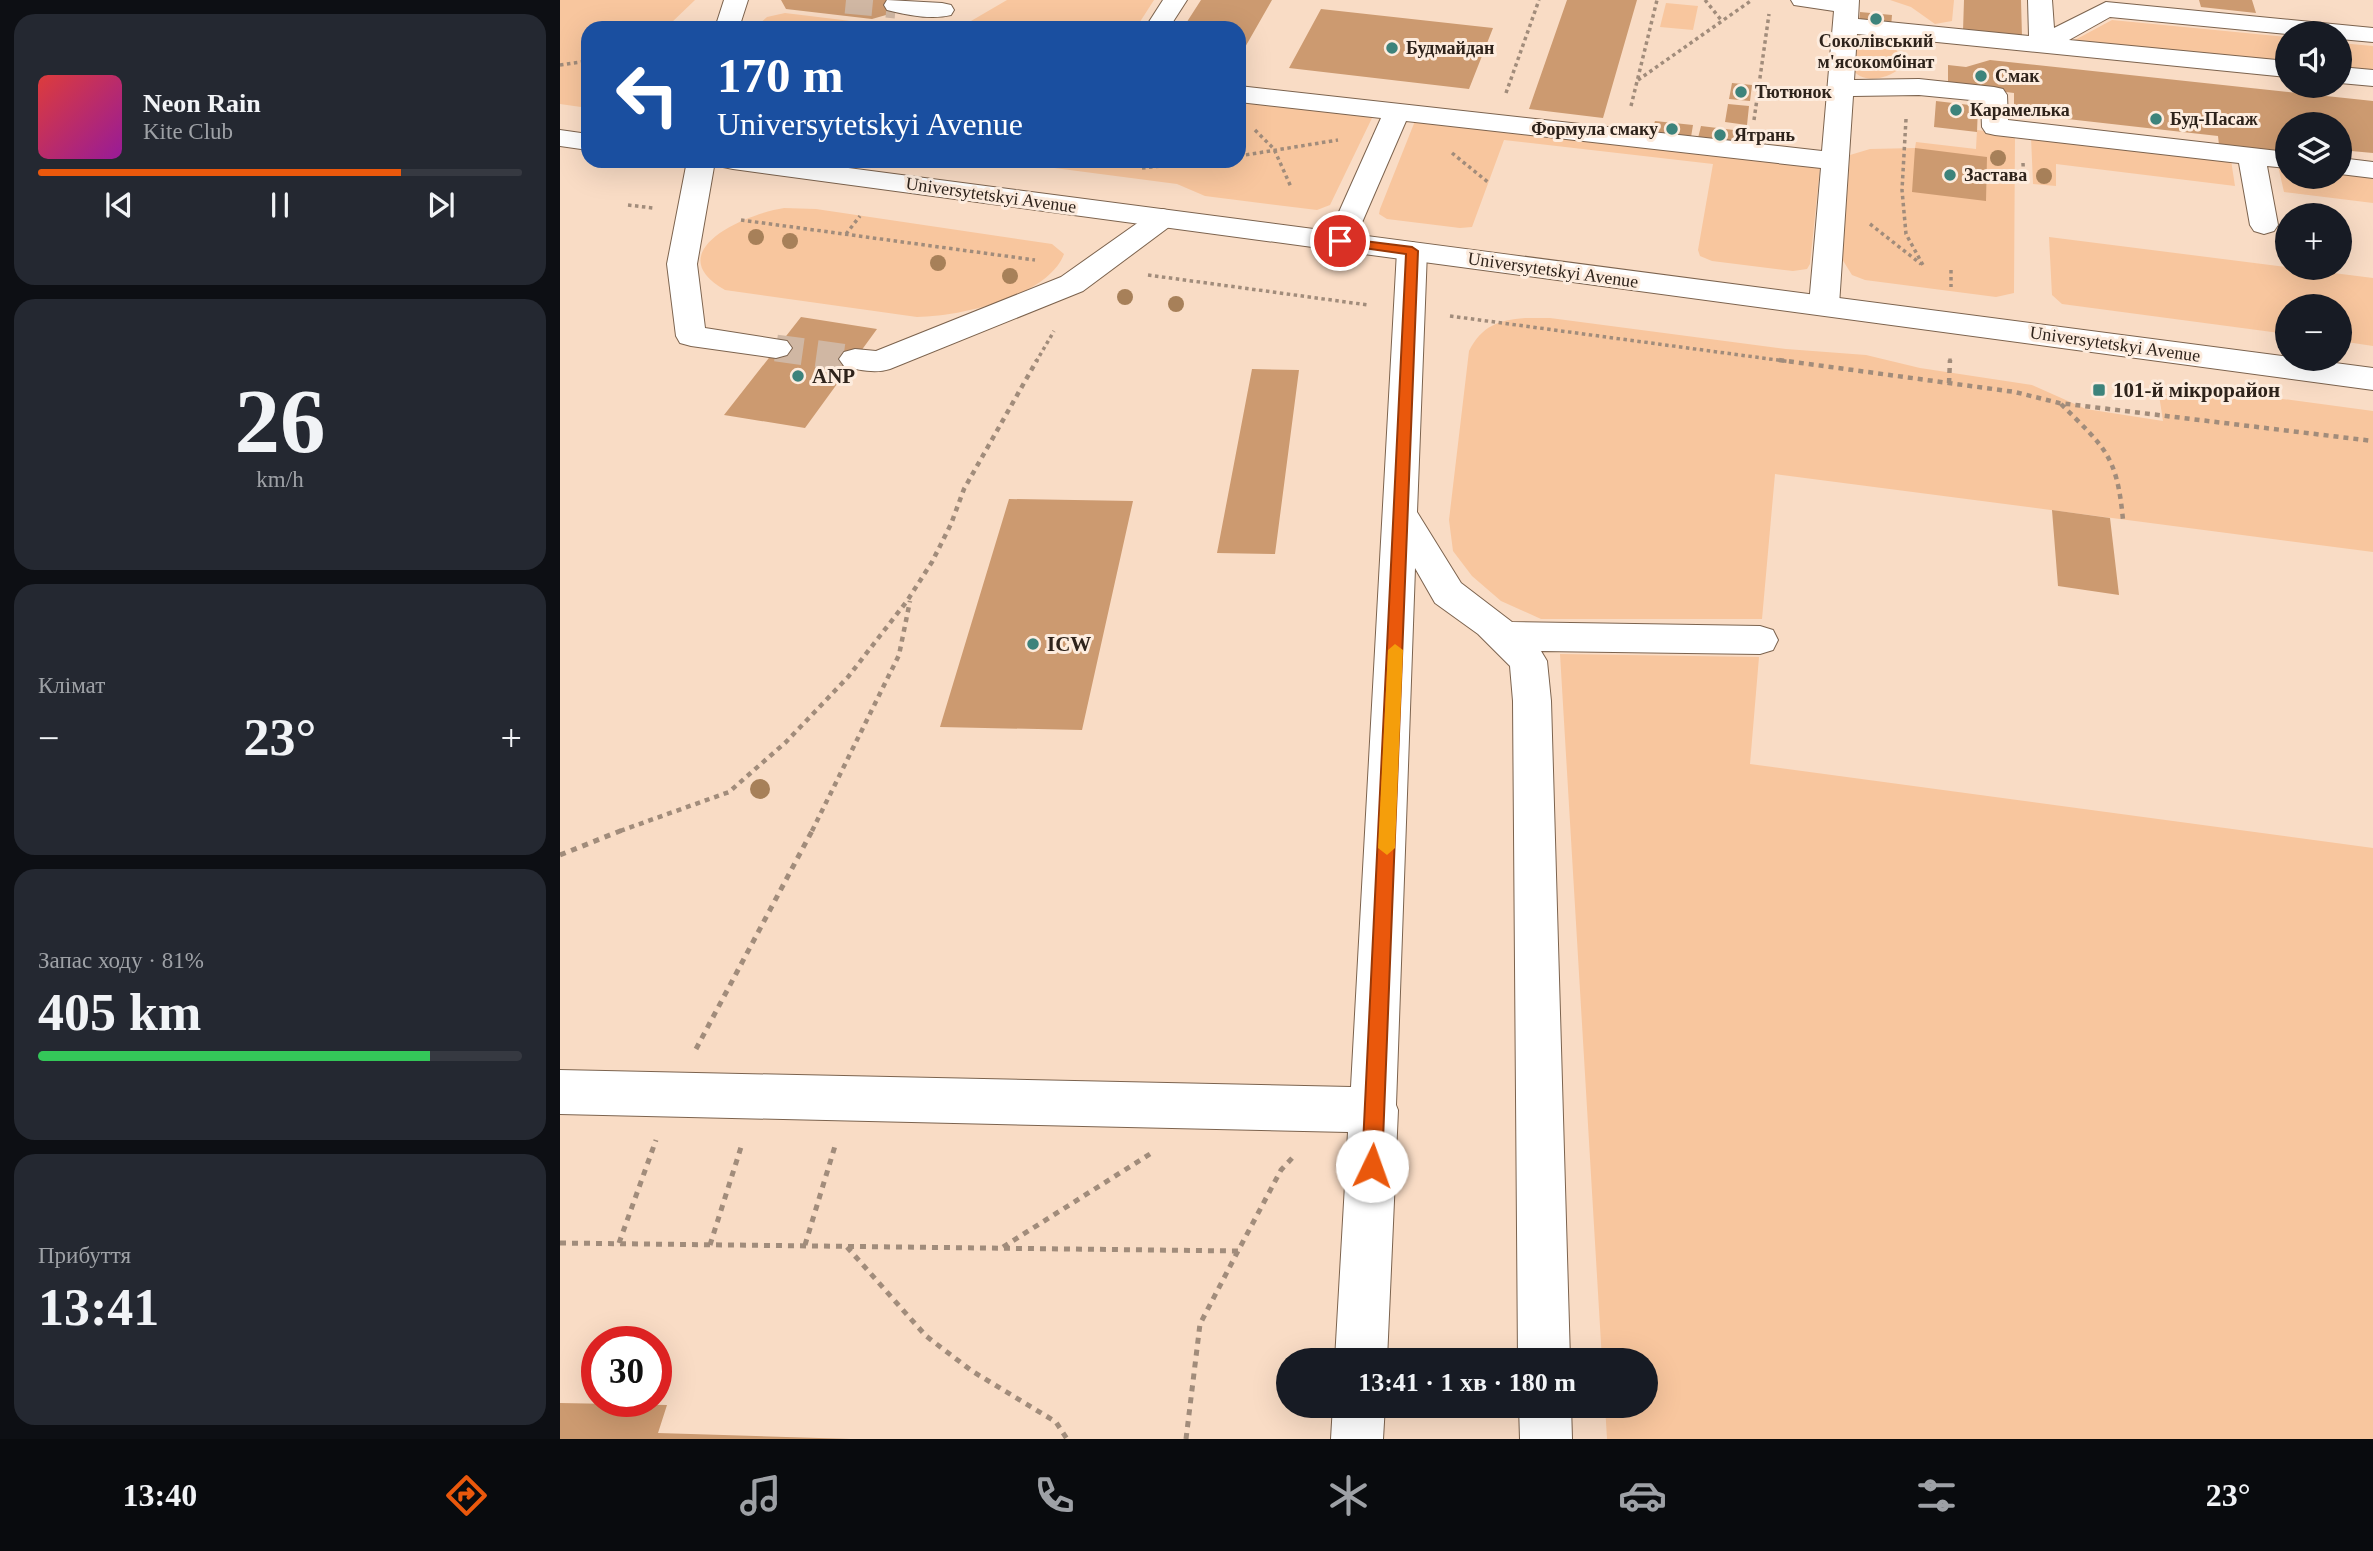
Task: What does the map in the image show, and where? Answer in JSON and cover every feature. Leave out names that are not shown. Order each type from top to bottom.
[{"type":"street","points":[[729,21],[736,0]]},
{"type":"street","points":[[1162,21],[1175,0]]},
{"type":"street","points":[[1803,0],[1846,10],[1919,60],[1994,96],[1995,127],[2275,159]]},
{"type":"street","points":[[2040,0],[2042,45]]},
{"type":"street","points":[[2280,0],[2286,21]]},
{"type":"street","points":[[896,5],[940,13]]},
{"type":"street","points":[[2042,45],[2106,9],[2275,26]]},
{"type":"street","points":[[1825,305],[1846,10]]},
{"type":"street","points":[[2352,33],[2373,35]]},
{"type":"street","points":[[1840,88],[1919,60],[2042,45],[2275,68]]},
{"type":"street","points":[[2352,76],[2373,78]]},
{"type":"street","points":[[1246,95],[1393,120],[1495,123],[1835,162]]},
{"type":"street","points":[[1340,241],[1393,120]]},
{"type":"street","points":[[560,138],[581,141]]},
{"type":"street","points":[[2251,156],[2264,225]]},
{"type":"street","points":[[2352,167],[2373,170]]},
{"type":"street","points":[[700,168],[682,264],[691,336],[776,348]]},
{"type":"street","name":"Universytetskyi Avenue","points":[[832,168],[1163,218],[2373,379]]},
{"type":"street","points":[[855,359],[879,362],[1084,276],[1163,218]]},
{"type":"street","points":[[1361,1348],[1357,1110],[1401,514],[1412,251]]},
{"type":"street","points":[[1401,514],[1448,593],[1502,636],[1528,661],[1532,701],[1544,1348]]},
{"type":"street","points":[[1502,636],[1760,640]]},
{"type":"street","points":[[560,1092],[1357,1110]]},
{"type":"street","points":[[1357,1439],[1358,1418]]},
{"type":"street","points":[[1545,1418],[1546,1439]]},
{"type":"path","points":[[1495,123],[1539,0]]},
{"type":"path","points":[[1623,138],[1657,0]]},
{"type":"path","points":[[1705,0],[1722,21]]},
{"type":"path","points":[[1637,81],[1752,0]]},
{"type":"path","points":[[1749,152],[1769,13]]},
{"type":"path","points":[[560,65],[581,62]]},
{"type":"path","points":[[1246,155],[1393,120]]},
{"type":"path","points":[[1248,122],[1274,149],[1291,187]]},
{"type":"path","points":[[1832,195],[1924,267],[1906,234],[1903,148]]},
{"type":"path","points":[[1142,169],[1151,168]]},
{"type":"path","points":[[628,205],[653,208]]},
{"type":"path","points":[[846,234],[860,216]]},
{"type":"path","points":[[741,220],[846,234],[1084,276],[1410,310],[2015,392],[2059,402],[2373,441]]},
{"type":"path","points":[[1951,270],[1951,292]]},
{"type":"path","points":[[560,855],[590,840],[652,822],[725,795],[789,742],[878,640],[911,597],[958,515],[964,489],[1084,276]]},
{"type":"path","points":[[1949,383],[1950,355]]},
{"type":"path","points":[[2059,402],[2095,435],[2115,461],[2120,476],[2123,520]]},
{"type":"path","points":[[619,1243],[672,1095],[829,799],[899,655],[911,597]]},
{"type":"path","points":[[710,1245],[757,1096]]},
{"type":"path","points":[[805,1245],[849,1098]]},
{"type":"path","points":[[1186,1439],[1200,1324],[1281,1170],[1357,1110]]},
{"type":"path","points":[[1002,1248],[1125,1167],[1160,1149]]},
{"type":"path","points":[[560,1243],[1238,1251]]},
{"type":"path","points":[[847,1247],[926,1336],[972,1371],[1056,1422],[1068,1439]]},
{"type":"shaded area","points":[[560,0],[695,0],[673,21],[581,21],[581,107],[560,104]]},
{"type":"shaded area","points":[[1007,0],[1154,0],[1140,21],[971,21]]},
{"type":"shaded area","points":[[1890,0],[1954,0],[1952,21],[1935,24],[1911,7]]},
{"type":"shaded area","points":[[1666,3],[1698,6],[1693,30],[1660,27]]},
{"type":"shaded area","points":[[785,13],[851,21],[763,21],[767,17]]},
{"type":"shaded area","points":[[2112,20],[2275,36],[2275,62],[2073,41]]},
{"type":"shaded area","points":[[1875,37],[1892,42],[1898,53],[1899,69],[1881,78],[1861,77],[1852,68],[1850,44],[1859,38]]},
{"type":"shaded area","points":[[2352,44],[2373,46],[2373,72],[2352,69]]},
{"type":"shaded area","points":[[1246,102],[1373,116],[1330,205],[1317,210],[1205,196],[1177,184],[1055,168],[1246,168]]},
{"type":"shaded area","points":[[1415,121],[1820,168],[1810,264],[1807,269],[1793,271],[1712,261],[1700,256],[1698,250],[1713,164],[1504,140],[1472,227],[1460,228],[1387,219],[1379,214],[1380,209]]},
{"type":"shaded area","points":[[1977,130],[2015,135],[2014,293],[1996,297],[1865,280],[1852,275],[1842,259],[1850,155],[1870,149],[1915,148],[1916,142],[1976,149]]},
{"type":"shaded area","points":[[2031,137],[2231,160],[2235,186],[2056,164],[2056,186],[2033,184]]},
{"type":"shaded area","points":[[2352,174],[2373,177],[2373,203],[2284,192],[2283,189],[2352,189]]},
{"type":"shaded area","points":[[784,208],[816,209],[1052,244],[1064,254],[1055,269],[1021,293],[1000,302],[934,316],[917,317],[725,290],[707,276],[700,262],[704,249],[715,237],[749,218]]},
{"type":"shaded area","points":[[2049,237],[2275,266],[2275,280],[2352,280],[2352,275],[2373,278],[2373,346],[2352,343],[2352,294],[2275,294],[2275,332],[2062,304],[2052,295]]},
{"type":"shaded area","points":[[1550,318],[1786,349],[1866,355],[1920,368],[2032,385],[2086,409],[2163,421],[2159,395],[2216,390],[2373,411],[2373,552],[1775,474],[1762,619],[1541,619],[1501,601],[1472,576],[1453,551],[1449,520],[1469,351],[1485,330],[1507,320]]},
{"type":"shaded area","points":[[1560,654],[1759,657],[1750,764],[2373,848],[2373,1439],[1607,1439],[1606,1418],[1658,1418],[1658,1348],[1601,1348]]},
{"type":"building","points":[[781,0],[892,0],[900,11],[872,19],[786,9]]},
{"type":"building","points":[[1201,0],[1272,0],[1246,46],[1246,21],[1188,21]]},
{"type":"building","points":[[1567,0],[1637,0],[1603,118],[1529,109]]},
{"type":"building","points":[[1964,0],[2021,0],[2022,37],[1963,31]]},
{"type":"building","points":[[2199,0],[2252,0],[2256,13],[2201,7]]},
{"type":"building","name":"Будмайдан","points":[[1321,9],[1493,28],[1469,89],[1289,68]]},
{"type":"building","name":"Соколівський м'ясокомбінат","points":[[1860,12],[1892,15],[1891,27],[1859,24]]},
{"type":"building","points":[[1990,60],[2275,91],[2275,98],[2345,98],[2373,101],[2373,153],[2352,151],[2352,112],[2275,112],[2275,152],[2219,145],[2218,136],[2014,113],[2014,93],[1948,85],[1948,65],[1966,67]]},
{"type":"building","name":"Тютюнок","points":[[1732,83],[1752,85],[1750,101],[1729,99]]},
{"type":"building","points":[[1936,101],[1978,106],[1977,132],[1934,127]]},
{"type":"building","points":[[1728,104],[1749,106],[1747,125],[1725,122]]},
{"type":"building","name":"Формула смаку","points":[[1655,121],[1693,125],[1691,137],[1652,132]]},
{"type":"building","name":"Ятрань","points":[[1701,126],[1742,131],[1740,143],[1698,138]]},
{"type":"building","name":"Застава","points":[[1915,148],[1987,157],[1986,201],[1912,192]]},
{"type":"building","name":"ANP","points":[[801,317],[877,329],[805,428],[724,415]]},
{"type":"building","points":[[1252,369],[1299,370],[1275,554],[1217,553]]},
{"type":"building","name":"ICW","points":[[1009,499],[1133,501],[1082,730],[940,727]]},
{"type":"building","points":[[2052,510],[2110,518],[2119,595],[2058,586]]},
{"type":"building","points":[[560,1403],[581,1403],[581,1417],[663,1417],[658,1433],[851,1439],[560,1439]]},
{"type":"tunnel","points":[[846,0],[896,5]]},
{"type":"tunnel","points":[[776,348],[855,359]]},
{"type":"slow traffic","points":[[1387,848],[1395,650]]},
{"type":"place","name":"Соколівський м'ясокомбінат","points":[[1876,19]]},
{"type":"place","name":"Будмайдан","points":[[1392,48]]},
{"type":"place","name":"Смак","points":[[1981,76]]},
{"type":"place","name":"Тютюнок","points":[[1741,92]]},
{"type":"place","name":"Карамелька","points":[[1956,110]]},
{"type":"place","name":"Буд-Пасаж","points":[[2156,119]]},
{"type":"place","name":"Формула смаку","points":[[1672,129]]},
{"type":"place","name":"Ятрань","points":[[1720,135]]},
{"type":"place","name":"Застава","points":[[1950,175]]},
{"type":"place","name":"ANP","points":[[798,376]]},
{"type":"place","name":"101-й мікрорайон","points":[[2099,390]]},
{"type":"place","name":"ICW","points":[[1033,644]]},
{"type":"route","points":[[1340,241],[1412,251],[1372,1166]]}]
